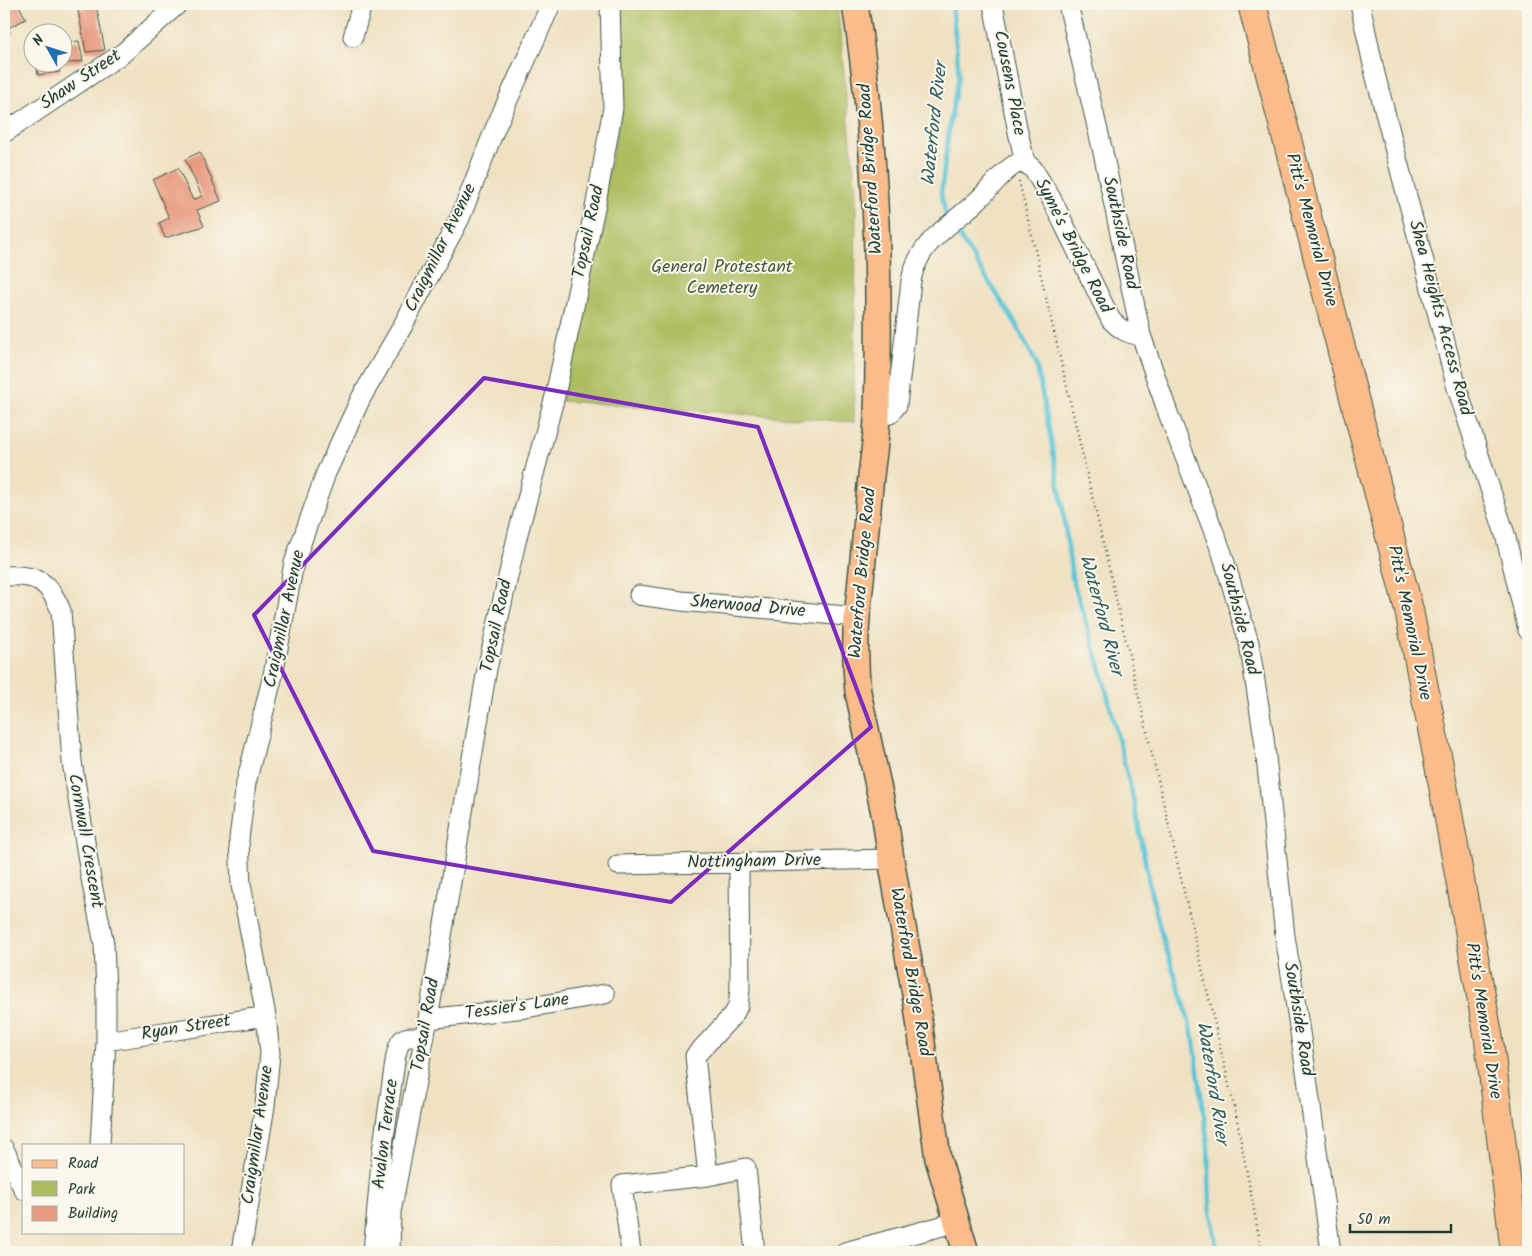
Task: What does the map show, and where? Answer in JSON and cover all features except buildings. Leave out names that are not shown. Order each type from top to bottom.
[{"type":"highway","name":"Pitt's Memorial Drive","points":[[1252,4],[1409,610],[1489,1040],[1515,1252]]},
{"type":"highway","name":"Pitt's Memorial Drive","points":[[1270,4],[1427,609],[1488,927],[1528,1218]]},
{"type":"main road","name":"Waterford Bridge Road","points":[[855,4],[863,55],[874,182],[878,289],[877,416],[857,617],[855,648],[858,692],[885,818],[890,859],[918,1006],[938,1159],[966,1252]]},
{"type":"street","name":"Shaw Street","points":[[4,133],[123,53],[178,4]]},
{"type":"street","points":[[353,37],[362,4]]},
{"type":"street","name":"Craigmillar Avenue","points":[[240,1252],[266,1106],[270,1053],[266,1016],[240,885],[239,839],[246,783],[273,675],[294,563],[326,474],[357,406],[401,329],[460,218],[494,131],[551,4]]},
{"type":"street","name":"Topsail Road","points":[[390,1252],[391,1212],[428,1019],[488,669],[518,533],[555,396],[596,203],[613,108],[610,4]]},
{"type":"street","name":"Cousens Place","points":[[993,4],[1025,162]]},
{"type":"street","name":"Southside Road","points":[[1068,4],[1103,152],[1141,335],[1168,413],[1222,553],[1249,643],[1264,738],[1285,936],[1331,1252]]},
{"type":"street","name":"Shea Heights Access Road","points":[[1360,4],[1375,74],[1457,388],[1505,534],[1528,630]]},
{"type":"street","name":"Syme's Bridge Road","points":[[877,416],[890,414],[897,405],[913,268],[925,248],[937,235],[966,212],[1015,164],[1025,162],[1033,169],[1051,198],[1111,320],[1118,328],[1130,335],[1141,335]]},
{"type":"street","name":"Cornwall Crescent","points":[[4,576],[26,576],[46,584],[53,593],[60,611],[72,762],[91,879],[104,944],[106,1041],[100,1144]]},
{"type":"street","name":"Sherwood Drive","points":[[639,595],[681,601],[857,617]]},
{"type":"street","name":"Nottingham Drive","points":[[618,865],[890,859]]},
{"type":"street","points":[[708,1176],[695,1056],[728,1022],[738,1006],[740,990],[740,863]]},
{"type":"street","name":"Tessier's Lane","points":[[428,1019],[526,1008],[605,994]]},
{"type":"street","name":"Ryan Street","points":[[106,1041],[266,1016]]},
{"type":"street","name":"Avalon Terrace","points":[[373,1252],[382,1152],[399,1042],[407,1036],[424,1038]]},
{"type":"street","points":[[4,1150],[22,1186]]},
{"type":"street","points":[[631,1252],[622,1185],[708,1176],[746,1168],[755,1252]]},
{"type":"street","points":[[845,1252],[956,1222]]},
{"type":"path","points":[[1018,180],[1236,1115],[1262,1252]]},
{"type":"highlighted area","points":[[484,378],[758,427],[871,727],[671,902],[373,851],[254,615]]},
{"type":"green space","name":"General Protestant Cemetery","points":[[620,4],[837,4],[856,193],[854,422],[561,401],[622,106]]},
{"type":"waterway","name":"Waterford River","points":[[949,219],[945,212],[941,194],[950,121],[959,75],[952,4]]},
{"type":"waterway","name":"Waterford River","points":[[954,228],[1016,324],[1036,363],[1062,503],[1072,578],[1101,670],[1135,806],[1150,888],[1163,940],[1183,999],[1194,1041],[1208,1146],[1210,1205],[1217,1252]]}]
